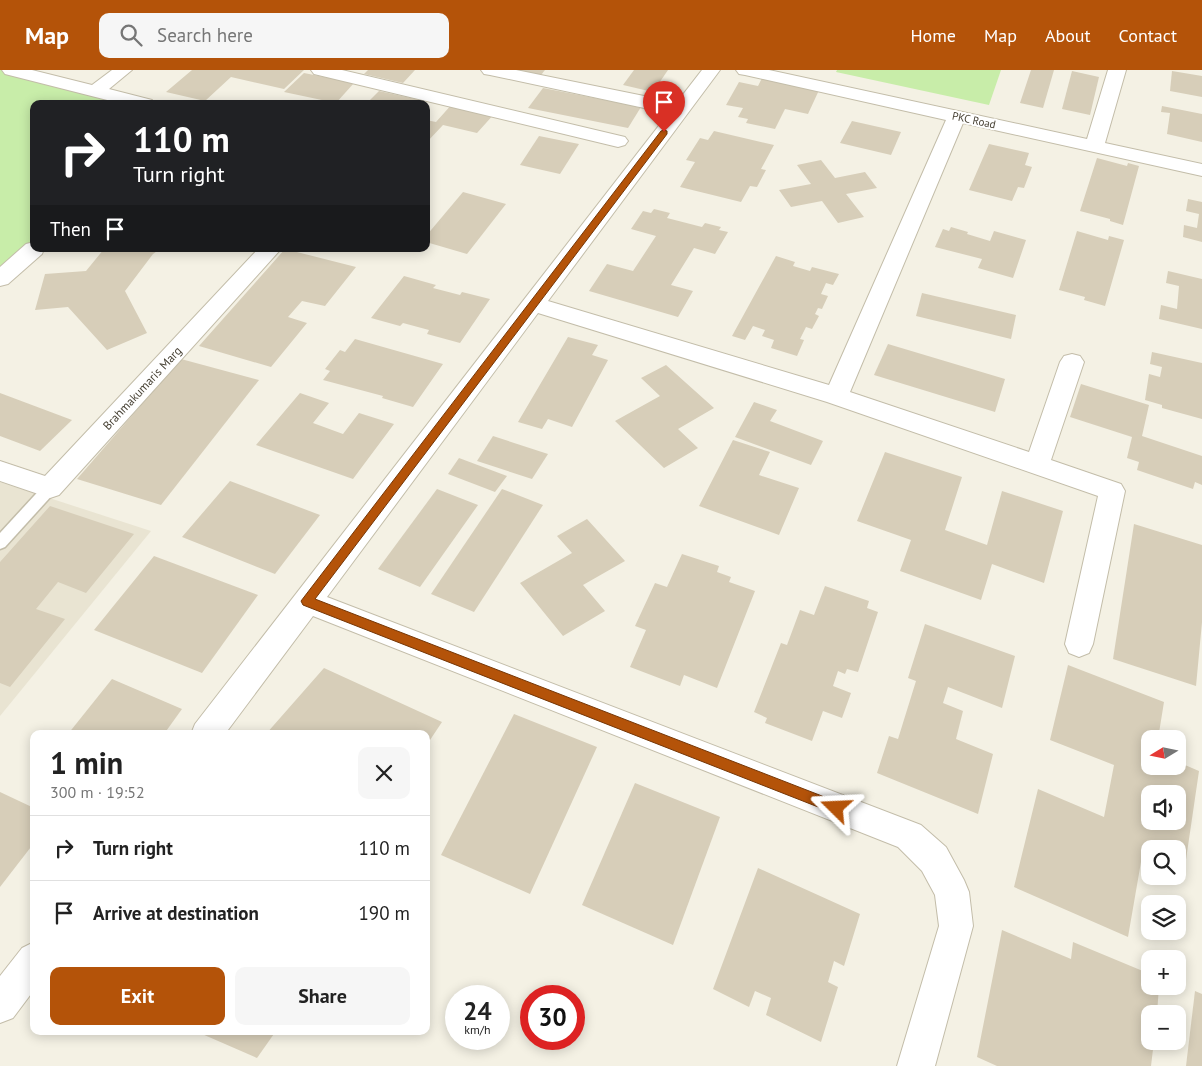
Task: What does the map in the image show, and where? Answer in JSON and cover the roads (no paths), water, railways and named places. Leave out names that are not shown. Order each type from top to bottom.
[{"type":"street","points":[[11,70],[131,100]]},
{"type":"street","points":[[96,91],[123,70]]},
{"type":"street","points":[[320,70],[618,141]]},
{"type":"street","points":[[490,70],[649,103]]},
{"type":"street","points":[[209,730],[711,70]]},
{"type":"street","name":"PKC Road","points":[[746,70],[1202,170]]},
{"type":"street","points":[[1096,146],[1117,70]]},
{"type":"street","points":[[836,396],[957,116]]},
{"type":"street","points":[[0,279],[31,252]]},
{"type":"street","name":"Brahmakumaris Marg","points":[[50,488],[267,252]]},
{"type":"street","points":[[533,304],[836,396],[1112,491],[1079,644]]},
{"type":"street","points":[[1037,465],[1072,362]]},
{"type":"street","points":[[0,472],[50,488]]},
{"type":"street","points":[[307,601],[909,836],[934,859],[952,892],[956,926],[916,1066]]},
{"type":"street","points":[[0,1005],[30,965]]},
{"type":"lane","points":[[0,542],[50,488]]}]
